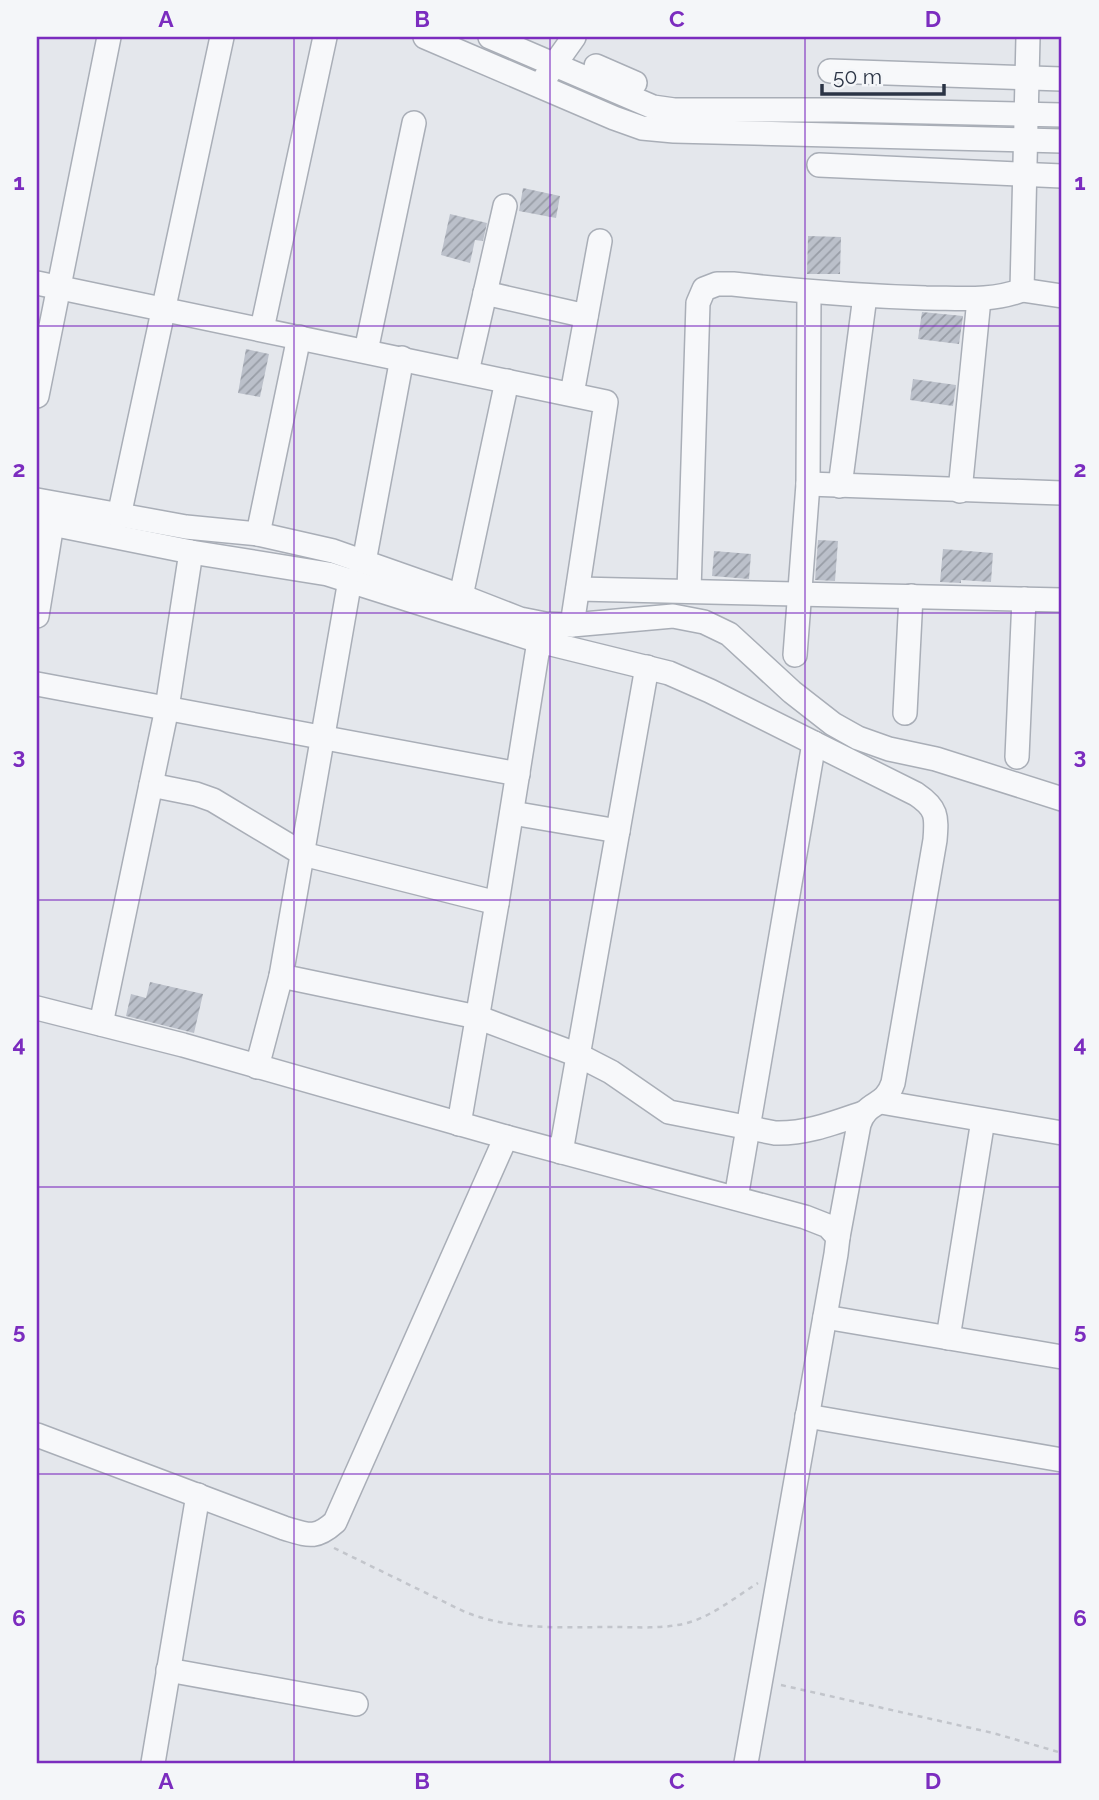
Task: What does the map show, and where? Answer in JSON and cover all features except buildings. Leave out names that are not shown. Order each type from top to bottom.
[{"type":"street","points":[[37,396],[48,285],[109,37]]},
{"type":"street","points":[[119,516],[222,37]]},
{"type":"street","points":[[262,329],[325,37]]},
{"type":"street","points":[[425,37],[642,128],[1062,141]]},
{"type":"street","points":[[490,37],[563,51],[642,103],[674,110],[838,110],[1062,115]]},
{"type":"street","points":[[529,37],[635,83]]},
{"type":"street","points":[[1022,290],[1028,37]]},
{"type":"street","points":[[539,86],[563,51]]},
{"type":"street","points":[[830,71],[1062,79]]},
{"type":"street","points":[[366,351],[414,123]]},
{"type":"street","points":[[819,165],[1062,176]]},
{"type":"street","points":[[467,372],[505,206]]},
{"type":"street","points":[[572,394],[600,241]]},
{"type":"street","points":[[689,591],[698,303],[704,289],[717,284],[865,296],[979,299],[1005,297],[1022,290],[1062,296]]},
{"type":"street","points":[[48,285],[606,402],[572,625]]},
{"type":"street","points":[[795,655],[808,484],[809,292]]},
{"type":"street","points":[[485,293],[586,316]]},
{"type":"street","points":[[841,486],[865,296]]},
{"type":"street","points":[[960,491],[979,299]]},
{"type":"street","points":[[258,534],[299,337]]},
{"type":"street","points":[[257,1067],[281,976],[323,737],[402,358]]},
{"type":"street","points":[[461,596],[507,381]]},
{"type":"street","points":[[808,484],[1062,494]]},
{"type":"street","points":[[37,500],[186,527],[258,534],[333,551],[357,571],[539,640],[648,667],[710,691],[916,794],[930,803],[937,819],[889,1095],[872,1107],[800,1133],[748,1129],[669,1112],[645,1097],[623,1077],[578,1055],[477,1017],[281,976]]},
{"type":"street","points":[[37,616],[44,522],[191,552],[306,570],[357,571],[461,596],[520,619],[545,624],[572,625],[673,616],[704,622],[729,634],[792,692],[833,724],[858,738],[889,749],[936,759],[1062,799]]},
{"type":"street","points":[[101,1024],[167,708],[191,552]]},
{"type":"street","points":[[578,589],[1062,600]]},
{"type":"street","points":[[905,713],[911,596]]},
{"type":"street","points":[[1017,757],[1024,599]]},
{"type":"street","points":[[458,1124],[539,640]]},
{"type":"street","points":[[561,1152],[648,667]]},
{"type":"street","points":[[37,684],[518,774]]},
{"type":"street","points":[[736,1198],[814,743]]},
{"type":"street","points":[[151,785],[213,800],[303,854],[497,903]]},
{"type":"street","points":[[512,813],[618,831]]},
{"type":"street","points":[[37,1008],[805,1217],[828,1226],[838,1237]]},
{"type":"street","points":[[872,1107],[983,1119],[1062,1133]]},
{"type":"street","points":[[746,1763],[859,1124],[872,1107]]},
{"type":"street","points":[[948,1338],[983,1119]]},
{"type":"street","points":[[37,1435],[309,1536],[323,1532],[335,1522],[506,1137]]},
{"type":"street","points":[[825,1317],[1062,1357]]},
{"type":"street","points":[[807,1416],[1062,1460]]},
{"type":"street","points":[[153,1763],[198,1495]]},
{"type":"street","points":[[168,1670],[356,1704]]},
{"type":"path","points":[[309,1536],[465,1612],[492,1622],[524,1627],[662,1627],[682,1624],[700,1619],[780,1570]]},
{"type":"path","points":[[760,1680],[993,1733],[1062,1753]]}]
